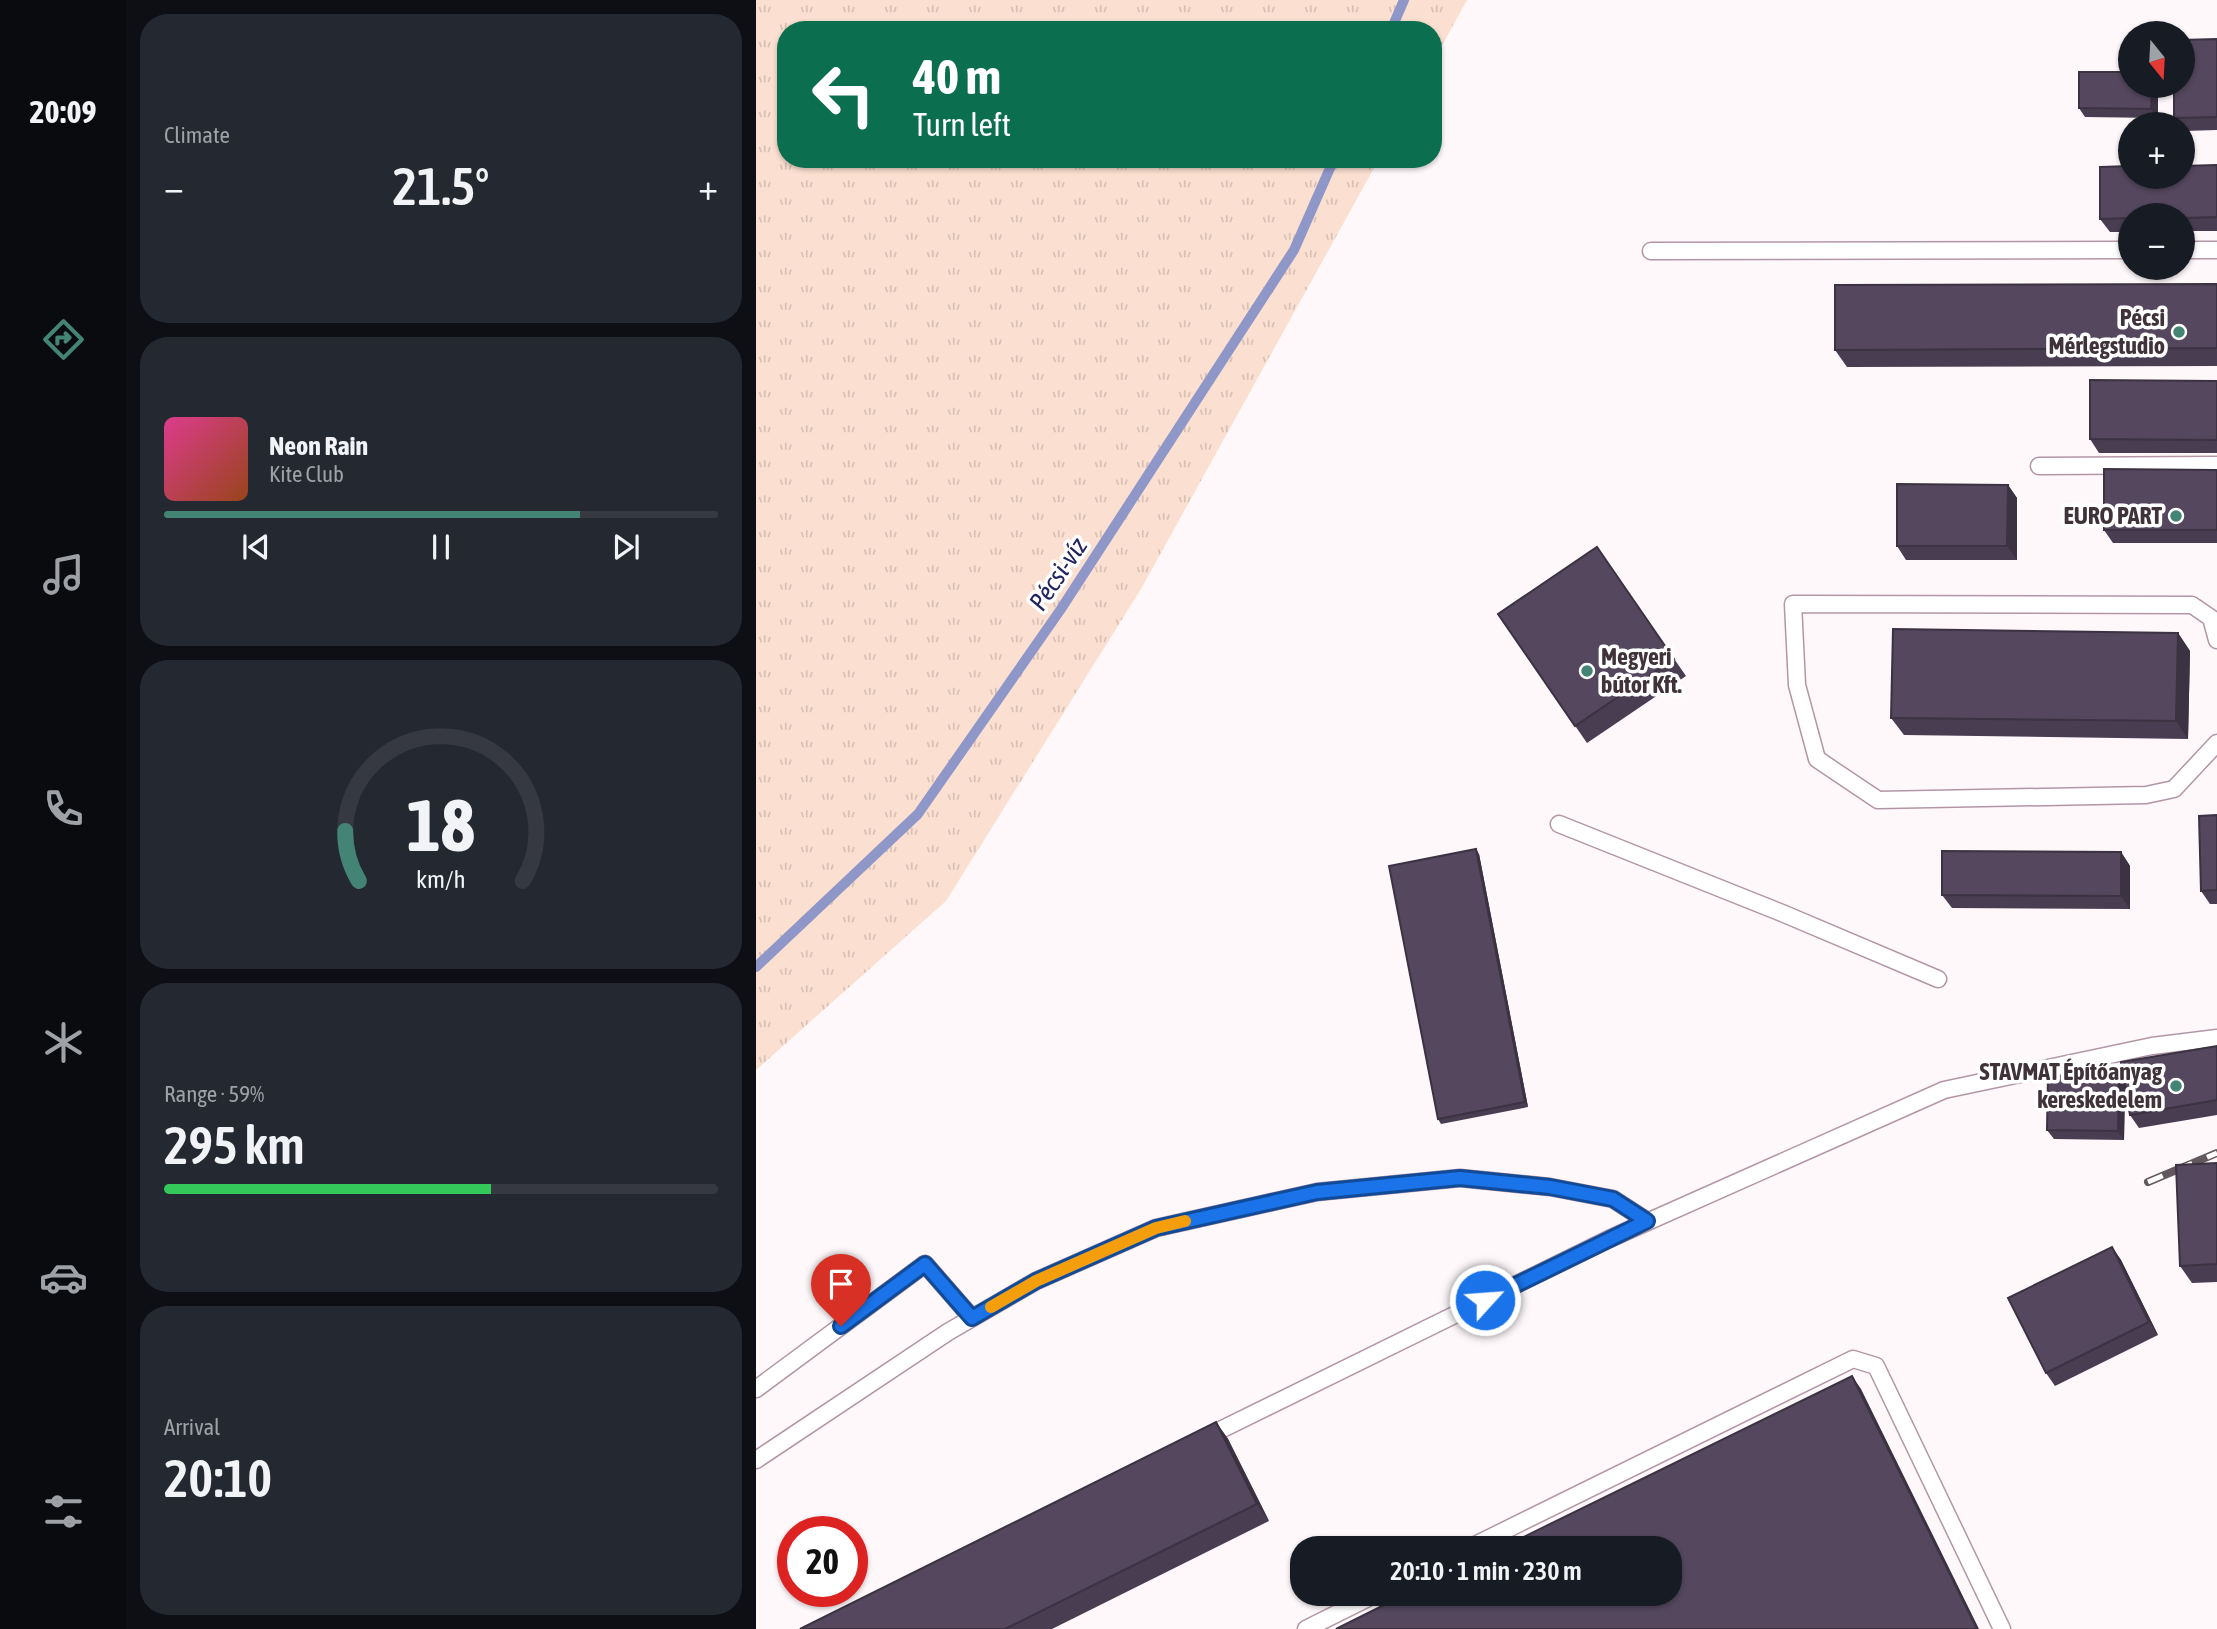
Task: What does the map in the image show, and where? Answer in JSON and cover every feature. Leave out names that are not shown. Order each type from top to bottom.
[{"type":"lane","points":[[1651,251],[2118,250]]},
{"type":"lane","points":[[2195,250],[2217,250]]},
{"type":"lane","points":[[2039,466],[2217,465]]},
{"type":"lane","points":[[2217,640],[2211,618],[2192,605],[1793,604],[1797,685],[1817,759],[1878,800],[2146,795],[2174,789],[2217,743]]},
{"type":"lane","points":[[1559,824],[1938,979]]},
{"type":"lane","points":[[1188,1446],[1647,1221],[1944,1090],[2152,1046],[2217,1038]]},
{"type":"lane","points":[[756,1460],[947,1332],[1036,1281],[1156,1228],[1317,1192],[1460,1178],[1550,1187],[1613,1199],[1647,1221]]},
{"type":"lane","points":[[756,1389],[925,1264],[972,1318]]},
{"type":"lane","points":[[1493,1536],[1853,1359],[1876,1366],[2003,1629]]},
{"type":"lane","points":[[1306,1629],[1352,1606]]},
{"type":"green space","points":[[756,0],[1467,0],[1442,46],[1442,21],[777,21],[777,168],[1374,168],[1141,589],[946,901],[756,1070]]},
{"type":"building","points":[[2217,39],[2217,117],[2195,118],[2195,112],[2174,112],[2174,98],[2195,98],[2195,40]]},
{"type":"building","points":[[2079,72],[2118,72],[2118,98],[2151,98],[2151,109],[2079,108]]},
{"type":"building","points":[[2217,165],[2217,217],[2195,218],[2195,203],[2118,203],[2118,218],[2100,219],[2100,167],[2118,166],[2118,189],[2195,189],[2195,166]]},
{"type":"building","points":[[2217,284],[2217,348],[1835,350],[1835,285]]},
{"type":"building","points":[[2090,380],[2217,381],[2217,440],[2090,439]]},
{"type":"building","points":[[2104,469],[2217,470],[2217,530],[2104,530]]},
{"type":"building","points":[[1897,484],[2008,485],[2007,546],[1897,546]]},
{"type":"building","points":[[1597,547],[1674,659],[1575,726],[1498,614]]},
{"type":"building","points":[[1893,629],[2178,633],[2176,721],[1891,718]]},
{"type":"building","points":[[2217,815],[2217,890],[2201,891],[2199,816]]},
{"type":"building","points":[[1476,849],[1525,1102],[1438,1119],[1389,866]]},
{"type":"building","points":[[1942,851],[2121,852],[2121,896],[1942,895]]},
{"type":"building","points":[[2217,1046],[2217,1100],[2130,1115],[2121,1062]]},
{"type":"building","points":[[2048,1076],[2119,1076],[2118,1131],[2047,1130]]},
{"type":"building","points":[[2217,1163],[2217,1264],[2180,1266],[2176,1165]]},
{"type":"building","points":[[2112,1247],[2149,1322],[2046,1373],[2008,1298]]},
{"type":"building","points":[[1852,1376],[1977,1629],[1336,1629],[1382,1606],[1682,1606],[1682,1536],[1526,1536]]},
{"type":"building","points":[[1216,1422],[1257,1504],[1005,1629],[800,1629],[844,1607],[868,1607],[868,1595]]},
{"type":"waterway","name":"Pécsi-víz","points":[[1395,21],[1404,0]]},
{"type":"waterway","name":"Pécsi-víz","points":[[756,967],[918,814],[1061,609],[1294,250],[1330,168]]},
{"type":"railway","points":[[2148,1182],[2217,1153]]},
{"type":"slow traffic","points":[[991,1307],[1036,1281],[1156,1228],[1185,1221]]},
{"type":"place","name":"Pécsi Mérlegstudio","points":[[2179,332]]},
{"type":"place","name":"EURO PART","points":[[2176,516]]},
{"type":"place","name":"Megyeri bútor Kft.","points":[[1587,671]]},
{"type":"place","name":"STAVMAT Építőanyag kereskedelem","points":[[2176,1086]]},
{"type":"route","points":[[841,1326],[925,1264],[972,1318],[1036,1281],[1156,1228],[1317,1192],[1460,1178],[1550,1187],[1613,1199],[1647,1221],[1485,1300]]}]
